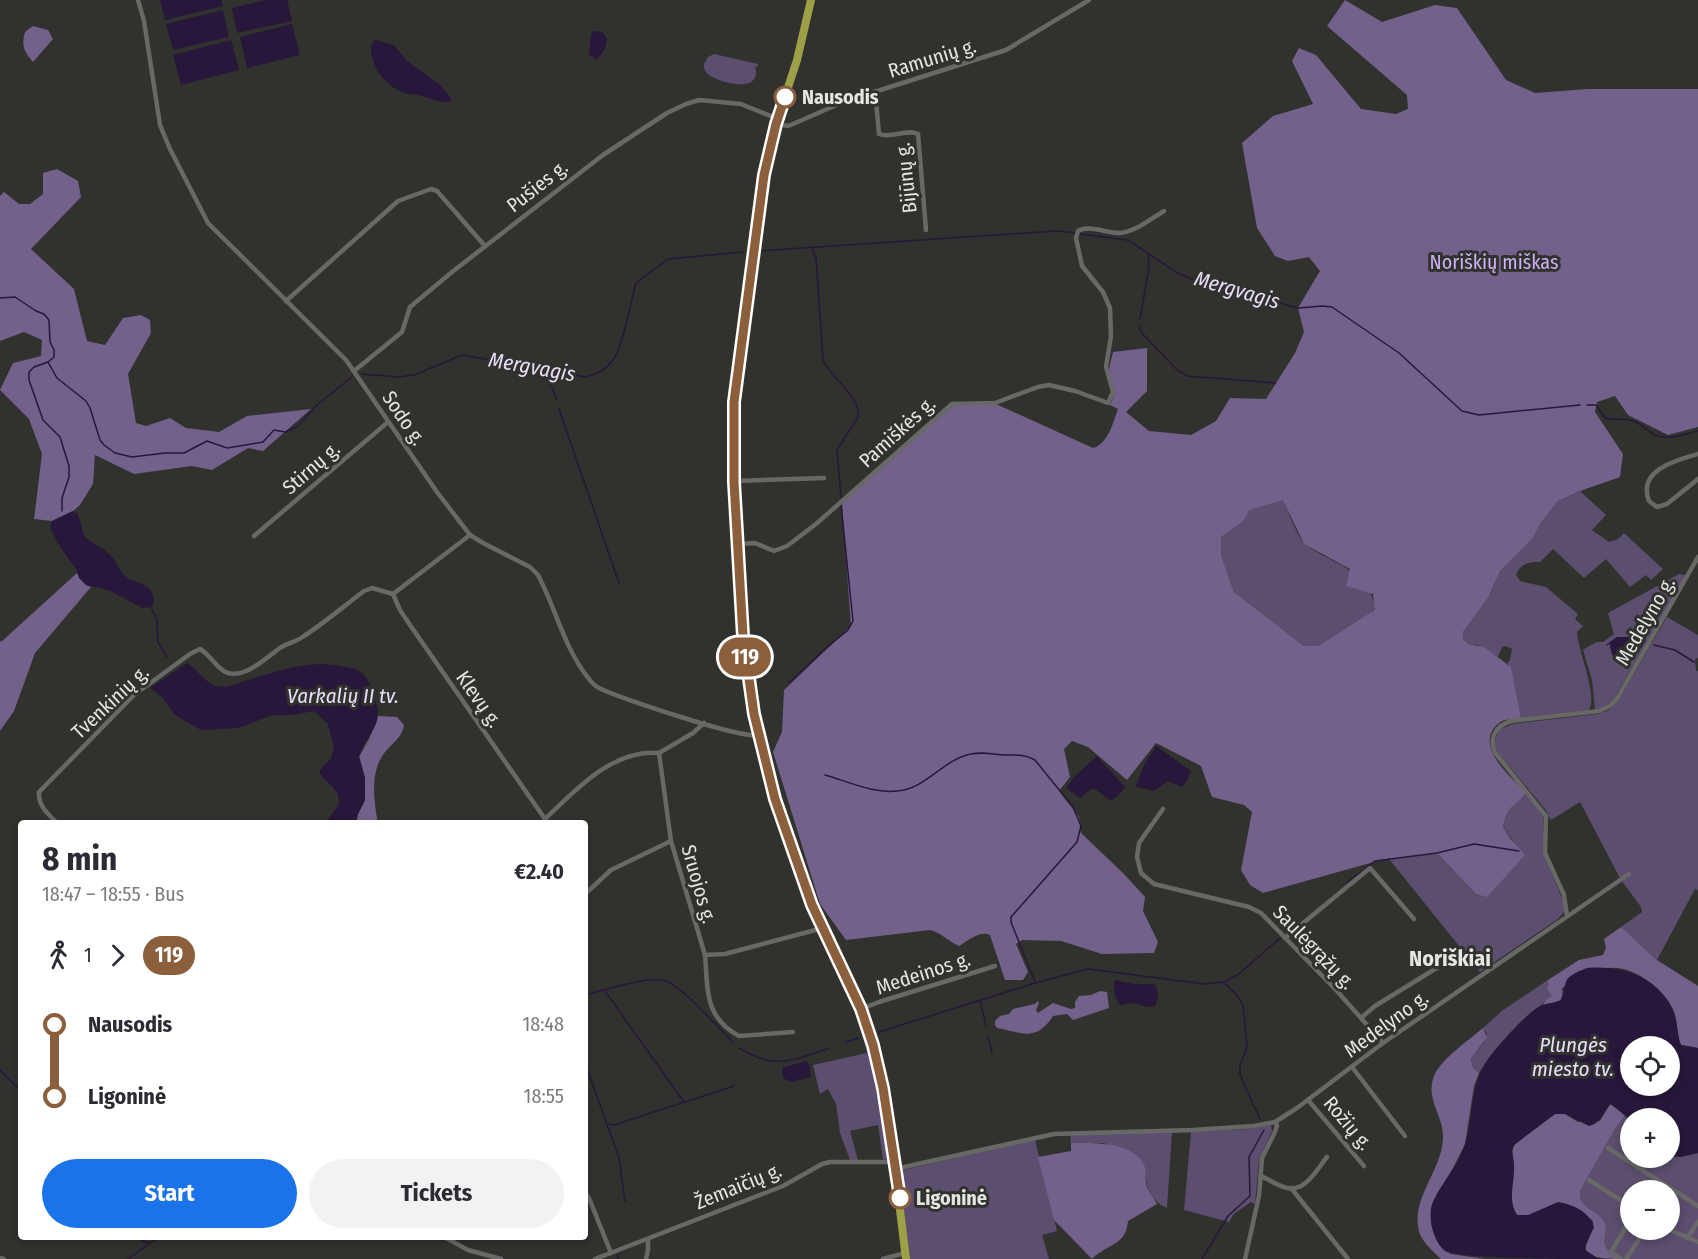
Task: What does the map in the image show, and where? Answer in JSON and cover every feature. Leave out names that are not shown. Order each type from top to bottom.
[{"type":"main road","points":[[811,0],[797,60],[777,121],[762,183],[738,361],[733,432],[736,543],[743,636],[758,735],[785,832],[823,928],[861,1009],[877,1059],[895,1166],[906,1256]]},
{"type":"street","name":"Sodo g.","points":[[138,0],[144,21],[160,125],[208,223],[340,353],[470,535],[530,567],[538,575],[568,646],[591,682],[620,696],[704,723],[750,736],[758,735]]},
{"type":"street","name":"Ramunių g.","points":[[777,121],[788,126],[823,109],[1006,50],[1089,0]]},
{"type":"street","name":"Bijūnų g.","points":[[875,91],[879,134],[890,136],[914,132],[918,134],[926,230]]},
{"type":"street","name":"Pušies g.","points":[[354,371],[402,332],[406,326],[405,318],[411,307],[484,246],[603,154],[667,113],[699,100],[741,104],[777,121]]},
{"type":"street","points":[[286,300],[398,201],[431,189],[437,191],[484,246]]},
{"type":"street","name":"Pamiškės g.","points":[[736,543],[755,543],[774,551],[787,546],[816,524],[952,404],[995,403],[1049,385],[1075,391],[1108,403],[1113,392],[1106,362],[1111,336],[1110,308],[1103,292],[1082,266],[1076,238],[1078,231],[1086,229],[1121,233],[1149,222],[1164,211]]},
{"type":"street","name":"Stirnų g.","points":[[254,536],[388,422]]},
{"type":"street","points":[[1698,454],[1673,461],[1659,468],[1647,488],[1649,501],[1657,507],[1667,504],[1698,479]]},
{"type":"street","points":[[734,482],[824,478]]},
{"type":"street","points":[[393,594],[470,535]]},
{"type":"street","name":"Medelyno g.","points":[[895,1166],[1054,1134],[1193,1130],[1254,1126],[1275,1122],[1383,1043],[1567,916],[1564,895],[1545,853],[1546,816],[1496,754],[1492,747],[1492,736],[1506,723],[1599,711],[1610,706],[1618,697],[1698,557]]},
{"type":"street","name":"Tvenkinių g.","points":[[54,820],[38,801],[42,788],[134,695],[190,654],[200,649],[207,653],[222,670],[227,673],[237,673],[248,669],[282,646],[301,638],[364,591],[372,588],[393,594]]},
{"type":"street","name":"Klevų g.","points":[[393,594],[410,625],[545,820]]},
{"type":"street","points":[[547,820],[603,768],[642,753],[659,753],[693,733],[704,723]]},
{"type":"street","name":"Sruojos g.","points":[[659,753],[671,841],[705,956],[710,1006],[713,1014],[738,1036],[793,1032]]},
{"type":"street","name":"Saulėgrąžų g.","points":[[1162,809],[1139,843],[1137,858],[1141,873],[1154,884],[1249,907],[1261,913],[1383,1043]]},
{"type":"street","points":[[588,891],[611,870],[671,841]]},
{"type":"street","points":[[1285,938],[1370,868],[1414,919]]},
{"type":"street","points":[[1567,916],[1629,874]]},
{"type":"street","points":[[705,956],[725,954],[823,928]]},
{"type":"street","points":[[1361,1018],[1376,1006],[1448,961]]},
{"type":"street","name":"Medeinos g.","points":[[861,1009],[995,966]]},
{"type":"street","points":[[1352,1067],[1405,1136]]},
{"type":"street","name":"Rožių g.","points":[[1308,1100],[1364,1166]]},
{"type":"street","points":[[1245,1259],[1259,1196],[1262,1158],[1274,1134],[1277,1125],[1275,1122]]},
{"type":"street","points":[[1608,1148],[1698,1206]]},
{"type":"street","points":[[1291,1188],[1305,1184],[1327,1157]]},
{"type":"street","name":"Žemaičių g.","points":[[595,1259],[783,1186],[822,1164],[830,1162],[895,1166]]},
{"type":"street","points":[[1261,1176],[1291,1188],[1348,1259]]},
{"type":"street","points":[[1589,1180],[1620,1200]]},
{"type":"street","points":[[588,1197],[611,1253]]},
{"type":"street","points":[[1687,1238],[1698,1222]]},
{"type":"street","points":[[1680,1235],[1698,1242]]},
{"type":"street","points":[[1620,1237],[1611,1252],[1621,1259]]},
{"type":"street","points":[[646,1259],[648,1239]]},
{"type":"street","points":[[450,1240],[468,1250],[501,1259]]},
{"type":"street","points":[[1626,1259],[1638,1240]]},
{"type":"street","points":[[883,1259],[906,1256]]},
{"type":"shaded area","points":[[714,54],[758,64],[758,67],[755,66],[756,76],[745,84],[718,80],[704,68],[708,57]]},
{"type":"shaded area","points":[[1580,491],[1606,515],[1592,530],[1609,542],[1618,539],[1624,533],[1663,569],[1651,580],[1646,575],[1630,587],[1606,559],[1584,578],[1553,549],[1540,562],[1529,563],[1520,568],[1516,575],[1520,581],[1546,587],[1578,614],[1575,619],[1583,626],[1577,632],[1578,640],[1591,694],[1589,710],[1521,718],[1511,668],[1507,663],[1510,660],[1512,649],[1502,647],[1498,657],[1477,645],[1468,644],[1463,639],[1463,632],[1488,598],[1500,571],[1533,538],[1540,524],[1558,501]]},
{"type":"shaded area","points":[[1283,499],[1303,542],[1358,577],[1372,596],[1376,610],[1318,646],[1304,646],[1234,592],[1221,555],[1221,537],[1244,521],[1248,510]]},
{"type":"shaded area","points":[[1679,574],[1685,575],[1685,578],[1615,697],[1604,707],[1595,709],[1592,680],[1583,650],[1596,642],[1603,642],[1614,634],[1608,613]]},
{"type":"shaded area","points":[[1667,617],[1698,635],[1698,658],[1695,659],[1696,671],[1698,671],[1698,890],[1695,889],[1657,960],[1621,927],[1642,912],[1641,907],[1621,880],[1580,802],[1551,820],[1545,809],[1498,753],[1494,743],[1499,730],[1512,724],[1598,714],[1609,710],[1621,696]]},
{"type":"shaded area","points":[[1526,793],[1543,814],[1545,858],[1564,903],[1564,912],[1558,919],[1480,972],[1389,859],[1437,853],[1476,894],[1524,856],[1503,827],[1509,810]]},
{"type":"shaded area","points":[[1548,980],[1547,989],[1553,996],[1532,1012],[1490,1056],[1479,1073],[1473,1068],[1471,1059],[1484,1042],[1487,1034],[1483,1028],[1503,1010]]},
{"type":"shaded area","points":[[856,1012],[860,1013],[877,1072],[890,1156],[883,1160],[878,1125],[850,1131],[858,1160],[850,1160],[840,1133],[836,1104],[828,1089],[820,1094],[813,1065],[867,1053]]},
{"type":"shaded area","points":[[1620,1122],[1620,1168],[1680,1168],[1680,1156],[1698,1153],[1698,1259],[1619,1259],[1607,1251],[1603,1244],[1605,1226],[1585,1206],[1580,1191]]},
{"type":"shaded area","points":[[1271,1125],[1272,1131],[1259,1160],[1255,1204],[1251,1202],[1234,1214],[1229,1222],[1184,1210],[1191,1132],[1249,1129]]},
{"type":"shaded area","points":[[1172,1132],[1167,1208],[1156,1201],[1149,1191],[1145,1167],[1104,1143],[1071,1143],[1070,1134]]},
{"type":"shaded area","points":[[1035,1140],[1057,1231],[1042,1235],[1049,1259],[909,1259],[900,1173],[903,1170]]},
{"type":"green space","name":"Noriškių miškas","points":[[1345,0],[1382,22],[1435,5],[1457,8],[1506,80],[1535,93],[1588,89],[1698,89],[1698,427],[1668,435],[1628,415],[1615,396],[1597,402],[1595,412],[1623,454],[1620,477],[1558,501],[1540,524],[1533,538],[1500,571],[1488,598],[1463,632],[1463,639],[1468,644],[1484,647],[1511,667],[1521,718],[1501,722],[1492,731],[1490,740],[1494,757],[1526,793],[1509,810],[1503,827],[1525,855],[1487,897],[1476,894],[1437,853],[1381,860],[1263,893],[1250,885],[1241,870],[1252,812],[1244,805],[1212,797],[1201,766],[1156,743],[1127,780],[1088,747],[1072,741],[1064,749],[1070,777],[1059,791],[1079,817],[1081,833],[1145,897],[1143,911],[1158,942],[1154,953],[1102,954],[1061,941],[1022,940],[1016,944],[1028,972],[1023,980],[1005,980],[990,935],[974,936],[959,946],[930,930],[846,940],[820,904],[773,752],[782,732],[784,690],[851,626],[842,503],[955,404],[996,404],[1093,448],[1107,437],[1118,409],[1110,405],[1114,391],[1109,372],[1113,352],[1147,348],[1147,391],[1126,412],[1149,431],[1191,435],[1216,421],[1230,398],[1266,399],[1295,353],[1304,332],[1298,308],[1320,271],[1309,257],[1288,261],[1275,256],[1257,228],[1242,143],[1273,116],[1313,104],[1292,61],[1299,48],[1316,55],[1361,109],[1396,114],[1408,109],[1407,95],[1327,26]],"holes":[[[1283,500],[1304,544],[1350,569],[1346,586],[1373,594],[1375,610],[1318,646],[1304,646],[1234,592],[1221,555],[1221,537],[1244,521],[1249,510]]]},
{"type":"green space","points":[[33,26],[48,30],[53,39],[33,62],[25,52],[23,41],[25,32]]},
{"type":"green space","points":[[57,169],[78,181],[81,197],[31,249],[74,289],[87,341],[105,345],[123,318],[141,315],[150,320],[151,333],[128,374],[136,423],[146,426],[170,418],[186,428],[219,432],[247,416],[311,409],[263,451],[248,448],[212,470],[192,466],[134,474],[95,455],[93,484],[80,505],[52,521],[34,519],[42,454],[29,419],[0,390],[13,363],[41,356],[42,340],[24,332],[0,341],[0,196],[4,192],[19,204],[30,204],[43,194],[43,173]]},
{"type":"green space","points":[[77,573],[86,585],[91,587],[35,653],[14,711],[0,731],[0,640],[1,642]]},
{"type":"green space","points":[[378,716],[397,717],[404,725],[398,738],[383,755],[376,770],[374,797],[378,820],[357,820],[365,800],[365,778],[359,757]]},
{"type":"green space","points":[[1621,927],[1657,960],[1698,986],[1698,1048],[1681,1045],[1673,1009],[1662,993],[1644,978],[1624,969],[1605,969],[1588,975],[1562,988],[1563,996],[1559,1002],[1543,1005],[1552,996],[1547,989],[1548,980],[1579,960],[1603,955],[1606,948],[1604,939]]},
{"type":"green space","points":[[1100,991],[1107,992],[1109,1008],[1073,1020],[1067,1014],[1053,1016],[1047,1024],[1034,1033],[1020,1033],[997,1028],[995,1025],[995,1021],[1000,1016],[1009,1014],[1013,1009],[1035,1004],[1038,1001],[1036,1010],[1038,1013],[1053,1003],[1071,1009],[1075,1008],[1075,1002],[1079,996],[1091,995]]},
{"type":"green space","points":[[1483,1028],[1487,1037],[1471,1059],[1473,1068],[1479,1073],[1474,1086],[1465,1144],[1448,1178],[1431,1223],[1437,1241],[1446,1251],[1451,1254],[1485,1259],[1441,1259],[1423,1240],[1418,1226],[1420,1204],[1438,1160],[1443,1138],[1441,1122],[1433,1100],[1432,1084],[1434,1076],[1443,1063]]},
{"type":"green space","points":[[1610,1104],[1620,1111],[1620,1122],[1580,1191],[1580,1197],[1584,1204],[1602,1219],[1606,1229],[1604,1243],[1606,1248],[1619,1259],[1592,1256],[1588,1253],[1586,1245],[1593,1221],[1579,1209],[1520,1216],[1514,1213],[1511,1197],[1514,1165],[1512,1151],[1516,1142],[1555,1114],[1565,1114],[1578,1122],[1600,1121]]},
{"type":"green space","points":[[1071,1143],[1111,1145],[1131,1151],[1144,1165],[1147,1186],[1157,1204],[1128,1221],[1127,1229],[1120,1240],[1092,1259],[1054,1220],[1038,1157],[1071,1151]]},
{"type":"water","points":[[160,0],[221,0],[223,6],[165,20]]},
{"type":"water","points":[[266,0],[287,0],[292,21],[237,33],[232,8]]},
{"type":"water","points":[[223,10],[229,37],[173,50],[166,24]]},
{"type":"water","points":[[292,24],[300,55],[247,68],[240,37]]},
{"type":"water","points":[[594,31],[602,32],[607,39],[605,49],[597,60],[589,54],[591,34]]},
{"type":"water","points":[[231,40],[239,70],[181,85],[173,55]]},
{"type":"water","points":[[375,40],[394,45],[407,61],[439,84],[451,101],[440,102],[421,95],[406,94],[390,85],[380,74],[373,60],[371,45]]},
{"type":"water","points":[[73,511],[78,514],[84,536],[108,553],[125,576],[151,591],[154,603],[151,607],[143,608],[108,590],[86,585],[79,578],[76,569],[50,528],[52,521]]},
{"type":"water","points":[[1617,637],[1638,637],[1646,640],[1636,654],[1620,663],[1613,657],[1610,648],[1610,642]]},
{"type":"water","name":"Varkalių II tv.","points":[[187,663],[208,682],[220,687],[295,667],[317,664],[347,667],[364,675],[375,697],[378,715],[375,726],[359,756],[365,778],[365,800],[357,820],[327,820],[336,809],[339,797],[320,774],[320,770],[331,758],[334,748],[328,724],[314,711],[293,715],[272,715],[239,728],[201,730],[175,715],[162,697],[150,688]]},
{"type":"water","points":[[1156,746],[1191,771],[1182,787],[1168,781],[1154,791],[1137,787],[1145,763]]},
{"type":"water","points":[[1097,756],[1125,787],[1111,801],[1095,789],[1091,789],[1080,798],[1066,788],[1075,776]]},
{"type":"water","name":"Plungės miesto tv.","points":[[1587,968],[1626,971],[1650,982],[1668,1001],[1674,1013],[1679,1036],[1620,1036],[1620,1096],[1680,1096],[1680,1041],[1681,1045],[1698,1048],[1698,1153],[1680,1157],[1680,1108],[1620,1108],[1620,1112],[1611,1104],[1599,1120],[1589,1126],[1565,1114],[1555,1114],[1513,1146],[1512,1203],[1517,1215],[1528,1215],[1558,1202],[1585,1213],[1594,1227],[1585,1250],[1599,1259],[1473,1256],[1445,1251],[1433,1232],[1431,1209],[1436,1196],[1462,1153],[1469,1129],[1474,1093],[1482,1070],[1499,1046],[1528,1015],[1540,1006],[1561,1000],[1567,979]]},
{"type":"water","points":[[1115,980],[1134,984],[1154,984],[1158,995],[1155,1006],[1148,1007],[1132,1003],[1120,1005],[1114,993]]},
{"type":"water","points":[[806,1061],[809,1064],[811,1077],[791,1082],[783,1078],[782,1068]]},
{"type":"waterway","name":"Mergvagis","points":[[759,251],[1056,231],[1075,233]]},
{"type":"waterway","name":"Mergvagis","points":[[1080,234],[1128,240],[1176,272],[1191,279],[1298,308],[1332,307],[1399,353],[1462,411],[1479,415],[1580,405]]},
{"type":"waterway","points":[[812,248],[816,258],[823,360],[851,395],[858,410],[858,417],[837,450],[841,497]]},
{"type":"waterway","name":"Mergvagis","points":[[361,374],[400,377],[414,375],[462,355],[590,376],[608,366],[617,353],[636,283],[668,259],[743,252]]},
{"type":"waterway","points":[[1140,319],[1149,267],[1148,253]]},
{"type":"waterway","points":[[0,298],[15,297],[44,314],[49,320],[50,342],[54,350],[54,357],[34,367],[29,372],[29,380],[43,420],[60,437],[69,466],[69,477],[62,498],[62,511]]},
{"type":"waterway","points":[[1139,327],[1141,332],[1177,370],[1188,376],[1275,383]]},
{"type":"waterway","name":"Mergvagis","points":[[48,362],[57,378],[86,401],[100,440],[104,445],[115,453],[132,457],[184,453],[207,441],[227,448],[263,442],[274,430],[285,432],[297,427],[317,405],[352,377]]},
{"type":"waterway","points":[[545,370],[557,400]]},
{"type":"waterway","name":"Mergvagis","points":[[1587,405],[1596,405],[1605,418],[1634,421],[1660,437],[1698,431]]},
{"type":"waterway","points":[[559,409],[619,583]]},
{"type":"waterway","points":[[789,683],[848,630],[853,621],[841,505]]},
{"type":"waterway","points":[[151,607],[157,620],[158,642],[167,657]]},
{"type":"waterway","points":[[1654,645],[1675,650],[1694,662]]},
{"type":"waterway","points":[[825,775],[870,789],[897,791],[916,785],[958,758],[971,754],[1020,755],[1035,760],[1073,807],[1081,826],[1077,842],[1011,917],[1035,982]]},
{"type":"waterway","points":[[1348,882],[1375,861],[1437,853],[1474,844],[1519,851]]},
{"type":"waterway","points":[[1224,982],[1239,974],[1280,938]]},
{"type":"waterway","points":[[879,1032],[1035,983],[1088,969],[1205,984],[1223,982],[1236,994],[1243,1005],[1247,1047],[1240,1066],[1240,1075],[1260,1119]]},
{"type":"waterway","points":[[588,994],[636,982],[663,980],[679,989],[733,1042]]},
{"type":"waterway","points":[[605,991],[684,1102]]},
{"type":"waterway","points":[[980,1000],[986,1025]]},
{"type":"waterway","points":[[988,1036],[992,1053]]},
{"type":"waterway","points":[[846,1042],[859,1038]]},
{"type":"waterway","points":[[739,1048],[752,1055],[774,1061],[794,1059],[830,1048]]},
{"type":"waterway","points":[[0,1070],[18,1088]]},
{"type":"waterway","points":[[588,1071],[619,1158],[625,1201]]},
{"type":"waterway","points":[[609,1124],[614,1125],[734,1086]]},
{"type":"waterway","points":[[1202,1259],[1228,1216],[1250,1196],[1249,1157],[1264,1130]]},
{"type":"waterway","points":[[141,1240],[148,1243]]},
{"type":"waterway","points":[[128,1259],[154,1240]]},
{"type":"bus line","name":"119","points":[[785,97],[769,149],[764,175],[734,402],[736,543],[743,636],[754,714],[765,766],[785,832],[812,905],[861,1009],[873,1045],[883,1088],[900,1198]]},
{"type":"place","name":"Nausodis","points":[[785,97]]},
{"type":"place","name":"Ligoninė","points":[[900,1198]]},
{"type":"district","name":"Noriškiai","points":[[1450,958]]}]
